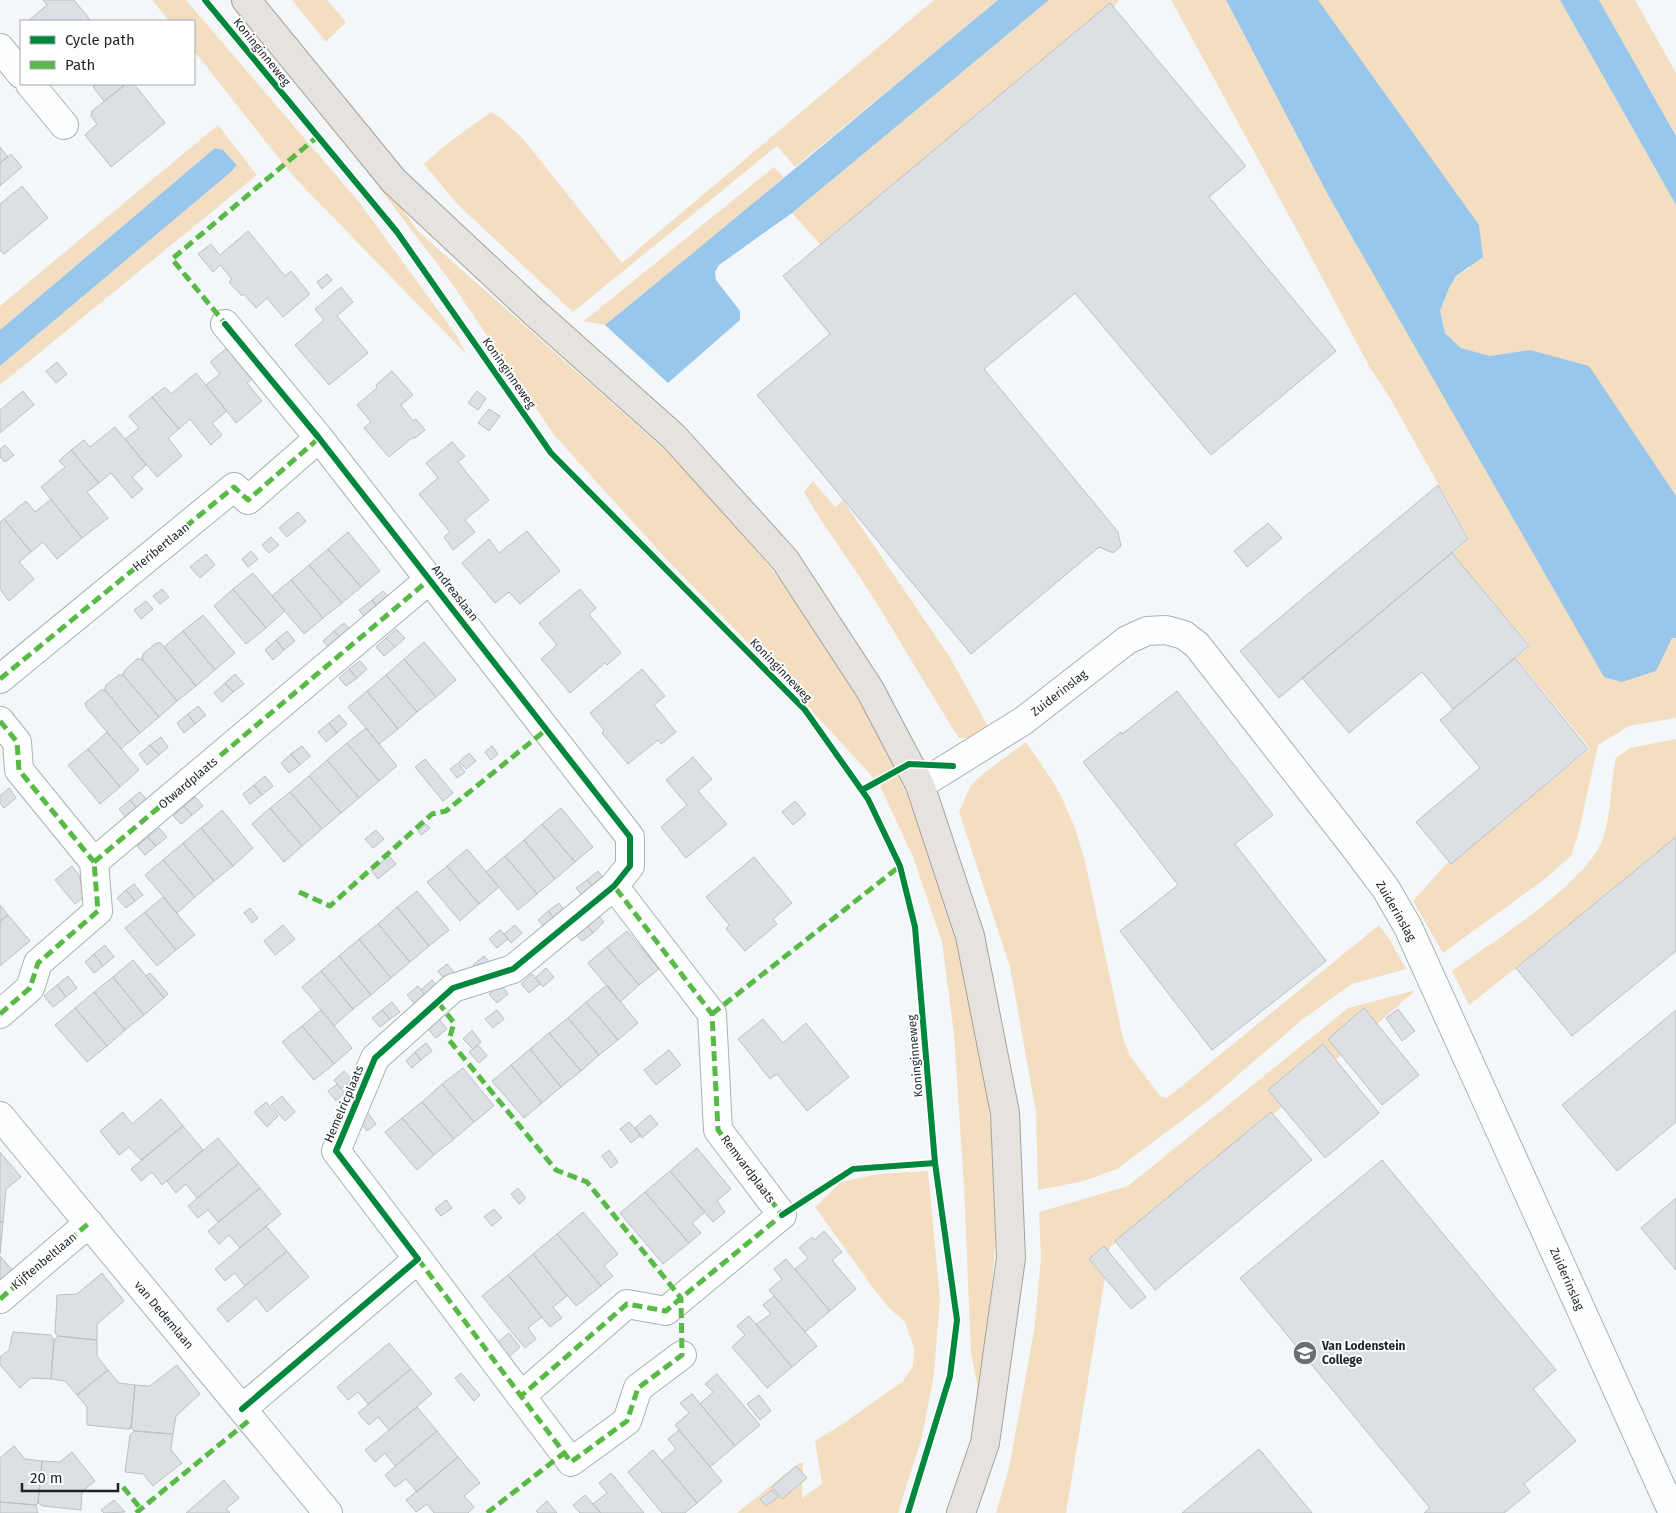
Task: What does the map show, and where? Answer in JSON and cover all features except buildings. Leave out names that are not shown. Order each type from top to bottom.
[{"type":"main road","name":"Koninginneweg","points":[[246,0],[394,181],[534,312],[674,437],[785,560],[870,690],[920,785],[970,936],[1005,1113],[1011,1258],[985,1443],[961,1513]]},
{"type":"street","points":[[0,48],[20,73]]},
{"type":"street","points":[[31,85],[64,125]]},
{"type":"street","name":"Andreaslaan","points":[[225,324],[319,438],[630,837],[630,866],[614,886]]},
{"type":"street","name":"Heribertlaan","points":[[0,679],[234,487],[248,500],[319,438]]},
{"type":"street","name":"Otwardplaats","points":[[94,862],[430,579]]},
{"type":"street","name":"Zuiderinslag","points":[[920,785],[1023,721],[1127,640],[1148,631],[1166,630],[1184,635],[1197,645],[1386,889],[1408,927],[1673,1513]]},
{"type":"street","points":[[0,721],[17,742],[19,770],[94,862],[98,911],[38,963],[30,988],[0,1014]]},
{"type":"street","name":"Hemelricplaats","points":[[418,1260],[336,1151],[375,1058],[453,988],[513,969],[614,886]]},
{"type":"street","name":"Remvardplaats","points":[[521,1396],[626,1304],[666,1311],[782,1214],[718,1130],[712,1014],[614,886]]},
{"type":"street","name":"van Dedemlaan","points":[[0,1116],[242,1409],[252,1418],[328,1513]]},
{"type":"street","name":"Kijftenbeltlaan","points":[[0,1299],[89,1223]]},
{"type":"street","points":[[242,1409],[418,1260],[571,1462],[627,1421],[638,1388],[682,1355]]},
{"type":"shaded area","points":[[152,0],[186,0],[359,202],[457,336],[466,354],[293,176],[195,52],[195,20],[168,20]]},
{"type":"shaded area","points":[[292,0],[327,0],[346,22],[326,42]]},
{"type":"shaded area","points":[[934,0],[998,0],[795,167],[777,146],[573,312],[457,204],[424,164],[443,147],[491,112],[502,119],[524,140],[622,263]]},
{"type":"shaded area","points":[[1049,0],[1119,0],[1108,16],[828,253],[792,213]]},
{"type":"shaded area","points":[[1171,0],[1226,0],[1328,195],[1535,554],[1672,638],[1676,638],[1676,718],[1629,726],[1598,745],[1578,835],[1571,856],[1545,879],[1443,953],[1413,901],[1447,863],[1590,749],[1516,658],[1530,646],[1452,554],[1469,539],[1390,398],[1370,368]]},
{"type":"shaded area","points":[[1318,0],[1560,0],[1676,205],[1676,496],[1660,474],[1530,350],[1490,356],[1461,348],[1445,333],[1440,311],[1456,276],[1470,268]]},
{"type":"shaded area","points":[[1599,0],[1635,0],[1676,73],[1676,136]]},
{"type":"shaded area","points":[[218,125],[257,175],[0,385],[0,366],[232,171],[237,164],[223,150],[215,148],[0,330],[0,306]]},
{"type":"shaded area","points":[[774,167],[784,177],[738,218],[605,325],[584,321]]},
{"type":"shaded area","points":[[373,170],[419,232],[673,457],[723,510],[791,593],[836,659],[879,736],[916,813],[941,887],[964,972],[982,1054],[993,1144],[995,1248],[988,1332],[978,1388],[971,1354],[964,1187],[954,1034],[942,942],[913,857],[879,784],[770,665],[668,561],[554,435],[448,278],[368,173]]},
{"type":"shaded area","points":[[813,481],[835,507],[843,500],[949,656],[989,728],[967,738],[959,738],[867,588],[804,492]]},
{"type":"shaded area","points":[[1676,739],[1676,837],[1469,1005],[1452,971],[1537,910],[1579,874],[1594,855],[1606,828],[1616,758],[1630,748]]},
{"type":"shaded area","points":[[1026,742],[1052,780],[1075,828],[1085,861],[1123,1038],[1130,1056],[1160,1096],[1167,1098],[1379,925],[1390,940],[1406,969],[1352,984],[1303,1019],[1208,1101],[1117,1169],[1084,1181],[1038,1190],[1036,1112],[1010,967],[959,812],[971,785]]},
{"type":"shaded area","points":[[1416,990],[1268,1119],[1110,1247],[1066,1513],[996,1513],[1009,1468],[1034,1331],[1041,1259],[1039,1212],[1128,1186],[1348,1008]]},
{"type":"shaded area","points":[[928,1171],[940,1299],[934,1374],[922,1437],[898,1513],[737,1513],[799,1463],[803,1463],[802,1498],[822,1484],[815,1441],[903,1381],[913,1366],[914,1348],[905,1322],[889,1308],[874,1289],[815,1207],[841,1182],[878,1174]]},
{"type":"water","points":[[998,0],[1049,0],[792,213],[719,265],[715,272],[716,280],[740,311],[740,320],[668,383],[605,325],[704,244]]},
{"type":"water","points":[[1226,0],[1318,0],[1479,225],[1483,257],[1456,276],[1449,288],[1440,311],[1445,333],[1461,348],[1490,356],[1530,350],[1589,366],[1676,496],[1676,638],[1672,638],[1656,671],[1622,682],[1604,677],[1328,195]]},
{"type":"water","points":[[1560,0],[1599,0],[1676,136],[1676,205]]},
{"type":"water","points":[[215,148],[223,150],[237,165],[232,171],[0,366],[0,330]]},
{"type":"marked path","points":[[228,327],[172,259],[317,137]]},
{"type":"marked path","points":[[0,679],[234,487],[248,500],[319,438]]},
{"type":"marked path","points":[[94,862],[430,579]]},
{"type":"marked path","points":[[0,721],[17,742],[19,770],[94,862]]},
{"type":"marked path","points":[[299,892],[330,906],[432,814],[446,811],[547,729]]},
{"type":"marked path","points":[[0,1014],[30,988],[38,963],[98,911],[94,862]]},
{"type":"marked path","points":[[712,1014],[900,866]]},
{"type":"marked path","points":[[438,1002],[454,1023],[449,1040],[556,1170],[587,1182],[681,1298],[682,1355],[638,1388],[627,1421],[571,1462],[521,1396],[627,1304],[666,1311],[681,1298],[782,1215],[718,1130],[712,1014],[614,886]]},
{"type":"marked path","points":[[0,1299],[89,1223]]},
{"type":"marked path","points":[[418,1259],[521,1396]]},
{"type":"marked path","points":[[136,1513],[252,1418]]},
{"type":"marked path","points":[[487,1513],[564,1453]]},
{"type":"marked path","points":[[123,1487],[141,1509]]},
{"type":"cycle path","points":[[205,0],[397,232],[551,453],[805,710],[868,799],[900,866],[915,927],[935,1163],[957,1320],[950,1376],[908,1513]]},
{"type":"cycle path","points":[[225,324],[319,438],[630,837],[630,866],[614,886],[513,969],[453,988],[375,1058],[336,1151],[418,1259],[242,1409]]},
{"type":"cycle path","points":[[862,790],[909,764],[953,766]]},
{"type":"cycle path","points":[[782,1215],[853,1169],[935,1163]]},
{"type":"place","name":"Van Lodenstein College","points":[[1305,1353]]}]
